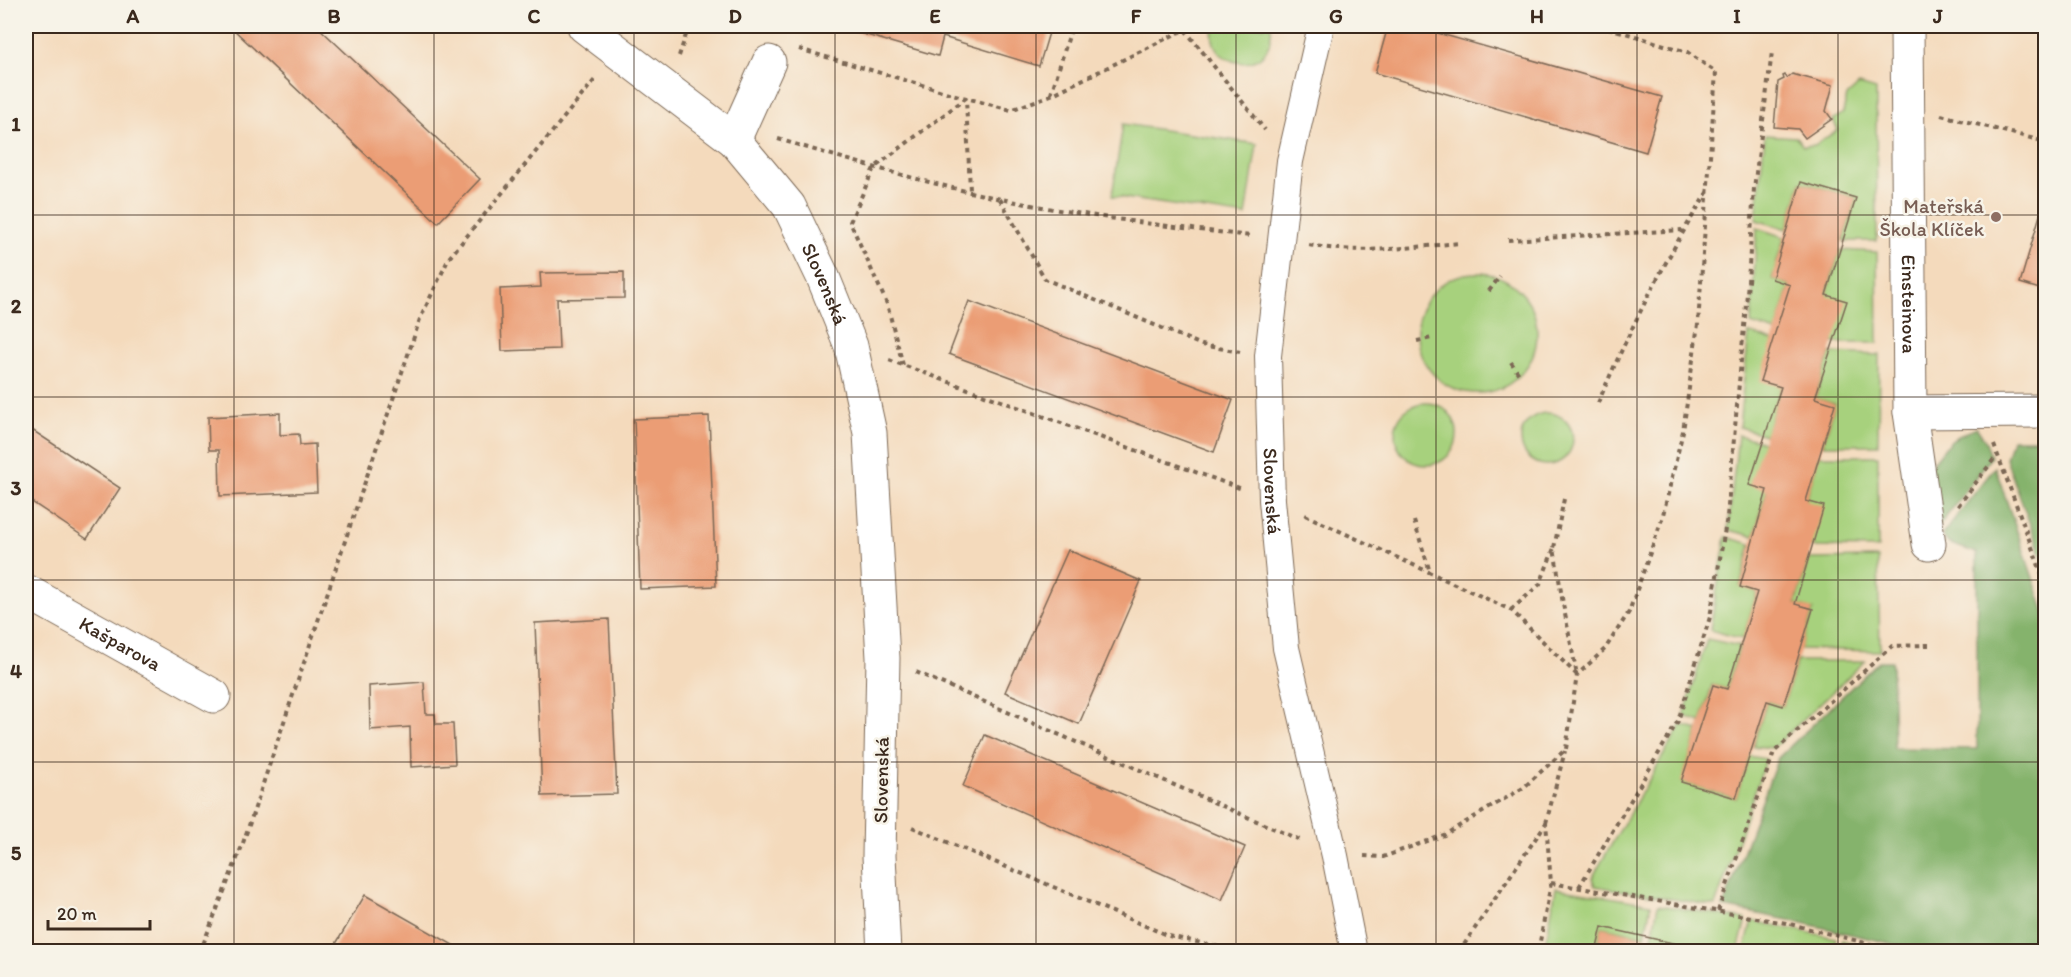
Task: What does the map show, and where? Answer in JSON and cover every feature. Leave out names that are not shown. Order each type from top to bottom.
[{"type":"street","name":"Slovenská","points":[[584,26],[737,133],[789,206],[823,277],[851,346],[870,433],[883,657],[879,856],[884,951]]},
{"type":"street","name":"Slovenská","points":[[1321,26],[1290,161],[1268,356],[1272,500],[1286,648],[1335,856],[1354,951]]},
{"type":"street","name":"Einsteinova","points":[[1907,26],[1910,412],[1929,544]]},
{"type":"street","points":[[737,133],[780,54]]},
{"type":"street","points":[[1910,412],[2046,411]]},
{"type":"street","name":"Kašparova","points":[[26,591],[214,696]]},
{"type":"path","points":[[677,63],[689,26]]},
{"type":"path","points":[[1051,95],[1072,26]]},
{"type":"path","points":[[780,54],[1011,110],[1051,95],[1192,26]]},
{"type":"path","points":[[1577,675],[1605,649],[1629,612],[1662,519],[1683,431],[1698,324],[1716,72],[1687,52],[1619,28],[1599,26]]},
{"type":"path","points":[[1185,30],[1290,161]]},
{"type":"path","points":[[200,951],[242,846],[420,319],[449,258],[619,51]]},
{"type":"path","points":[[1579,887],[1678,721],[1710,617],[1727,517],[1754,188],[1772,52]]},
{"type":"path","points":[[903,365],[887,304],[850,222],[874,168],[966,98]]},
{"type":"path","points":[[966,98],[970,191]]},
{"type":"path","points":[[1907,114],[1941,115],[2046,142]]},
{"type":"path","points":[[737,133],[999,198],[1152,224],[1282,240],[1326,248],[1389,249],[1461,243]]},
{"type":"path","points":[[1598,403],[1626,339],[1683,230],[1708,190]]},
{"type":"path","points":[[999,198],[1045,279],[1202,345],[1268,356]]},
{"type":"path","points":[[1508,240],[1683,230]]},
{"type":"path","points":[[1490,291],[1500,276]]},
{"type":"path","points":[[1417,341],[1432,338]]},
{"type":"path","points":[[851,346],[1272,500],[1511,610],[1577,675]]},
{"type":"path","points":[[1511,362],[1520,376]]},
{"type":"path","points":[[1981,412],[2046,585]]},
{"type":"path","points":[[1929,544],[1997,454]]},
{"type":"path","points":[[1511,610],[1539,584],[1554,548],[1564,499]]},
{"type":"path","points":[[1414,521],[1431,573]]},
{"type":"path","points":[[1459,951],[1546,823],[1566,749],[1577,675],[1554,548]]},
{"type":"path","points":[[1718,911],[1774,752],[1892,646],[1929,645]]},
{"type":"path","points":[[883,657],[1335,856],[1383,857],[1444,835],[1523,788],[1566,749]]},
{"type":"path","points":[[880,813],[1169,936],[1242,951]]},
{"type":"path","points":[[1538,951],[1551,884],[1546,823]]},
{"type":"path","points":[[1551,884],[1786,923],[1902,951]]},
{"type":"green space","points":[[1214,26],[1271,26],[1269,44],[1262,56],[1251,62],[1227,59],[1218,51],[1213,40]]},
{"type":"green space","points":[[1859,85],[1876,90],[1877,241],[1843,241],[1856,198],[1801,182],[1787,229],[1756,220],[1765,135],[1796,137],[1803,146],[1815,145],[1838,130],[1833,120],[1843,113],[1847,96]]},
{"type":"green space","points":[[1123,124],[1257,144],[1246,216],[1112,196]]},
{"type":"green space","points":[[1757,228],[1784,237],[1772,279],[1790,285],[1776,332],[1751,324]]},
{"type":"green space","points":[[1840,250],[1877,252],[1878,343],[1833,343],[1826,295]]},
{"type":"green space","points":[[1477,273],[1500,277],[1520,290],[1533,310],[1537,333],[1533,356],[1520,376],[1500,389],[1477,393],[1454,389],[1434,376],[1421,356],[1417,333],[1421,310],[1434,290],[1454,277]]},
{"type":"green space","points":[[1749,333],[1773,341],[1781,387],[1766,435],[1739,427]]},
{"type":"green space","points":[[1830,353],[1879,355],[1878,445],[1823,445],[1835,404],[1815,398]]},
{"type":"green space","points":[[1426,403],[1448,412],[1457,434],[1448,456],[1426,465],[1404,456],[1395,434],[1404,412]]},
{"type":"green space","points":[[1542,413],[1552,413],[1566,420],[1573,439],[1566,458],[1552,465],[1542,465],[1532,461],[1525,454],[1521,444],[1521,434],[1525,424],[1532,417]]},
{"type":"green space","points":[[1976,427],[1986,442],[1991,457],[1937,529],[1929,468],[1951,440]]},
{"type":"green space","points":[[1738,435],[1764,442],[1767,490],[1754,536],[1728,530]]},
{"type":"green space","points":[[2012,439],[2045,439],[2045,565],[2006,459]]},
{"type":"green space","points":[[1819,456],[1878,456],[1878,548],[1812,547],[1806,501]]},
{"type":"green space","points":[[1995,467],[2045,613],[2045,951],[1923,951],[1723,907],[1778,758],[1879,661],[1892,661],[1894,748],[1977,749],[1977,553],[1948,543],[1942,535]]},
{"type":"green space","points":[[1726,537],[1751,544],[1740,586],[1757,592],[1743,639],[1710,630]]},
{"type":"green space","points":[[1878,558],[1880,651],[1800,649],[1813,610],[1795,604],[1809,559]]},
{"type":"green space","points":[[1707,639],[1740,646],[1727,689],[1712,685],[1701,722],[1684,716]]},
{"type":"green space","points":[[1797,661],[1865,661],[1773,748],[1753,746],[1767,701],[1783,706]]},
{"type":"green space","points":[[1681,725],[1698,730],[1682,782],[1736,798],[1749,756],[1766,759],[1715,906],[1595,886],[1592,878]]},
{"type":"green space","points":[[1556,888],[1651,904],[1645,936],[1602,927],[1596,951],[1544,951]]},
{"type":"green space","points":[[1658,905],[1746,919],[1738,951],[1712,951],[1652,938]]},
{"type":"green space","points":[[1752,921],[1836,938],[1833,951],[1744,951]]},
{"type":"green space","points":[[1842,940],[1882,951],[1840,951]]},
{"type":"building","points":[[230,26],[317,26],[480,179],[438,223]]},
{"type":"building","points":[[836,26],[1051,26],[1039,66],[943,37],[938,56]]},
{"type":"building","points":[[1388,26],[1413,26],[1662,97],[1646,152],[1375,73]]},
{"type":"building","points":[[1792,74],[1833,85],[1826,111],[1832,119],[1805,138],[1798,129],[1774,127],[1778,82],[1784,79],[1783,76],[1787,78]]},
{"type":"building","points":[[1801,182],[1856,198],[1826,295],[1847,301],[1815,398],[1835,404],[1806,501],[1824,506],[1795,604],[1813,609],[1783,706],[1767,701],[1736,798],[1681,782],[1713,685],[1727,689],[1757,592],[1740,587],[1767,490],[1749,485],[1781,387],[1760,381],[1790,285],[1772,279]]},
{"type":"building","points":[[2046,198],[2046,291],[2020,283]]},
{"type":"building","points":[[624,272],[624,298],[557,299],[559,349],[502,351],[500,289],[541,287],[540,273]]},
{"type":"building","points":[[969,301],[1233,400],[1214,452],[949,354]]},
{"type":"building","points":[[280,413],[280,435],[299,434],[300,445],[315,444],[317,492],[220,496],[219,450],[209,450],[208,417]]},
{"type":"building","points":[[709,416],[716,586],[640,589],[634,419]]},
{"type":"building","points":[[26,426],[120,488],[87,539],[26,498]]},
{"type":"building","points":[[1068,550],[1141,581],[1079,724],[1005,692]]},
{"type":"building","points":[[609,619],[617,794],[542,796],[535,623]]},
{"type":"building","points":[[424,682],[426,714],[435,714],[436,724],[453,724],[455,764],[411,767],[410,727],[370,730],[369,686]]},
{"type":"building","points":[[985,735],[1245,847],[1222,900],[963,786]]},
{"type":"building","points":[[365,895],[453,945],[449,952],[331,952]]},
{"type":"building","points":[[1602,927],[1708,951],[1708,952],[1596,952]]},
{"type":"place","name":"Mateřská Škola Klíček","points":[[1996,217]]}]
